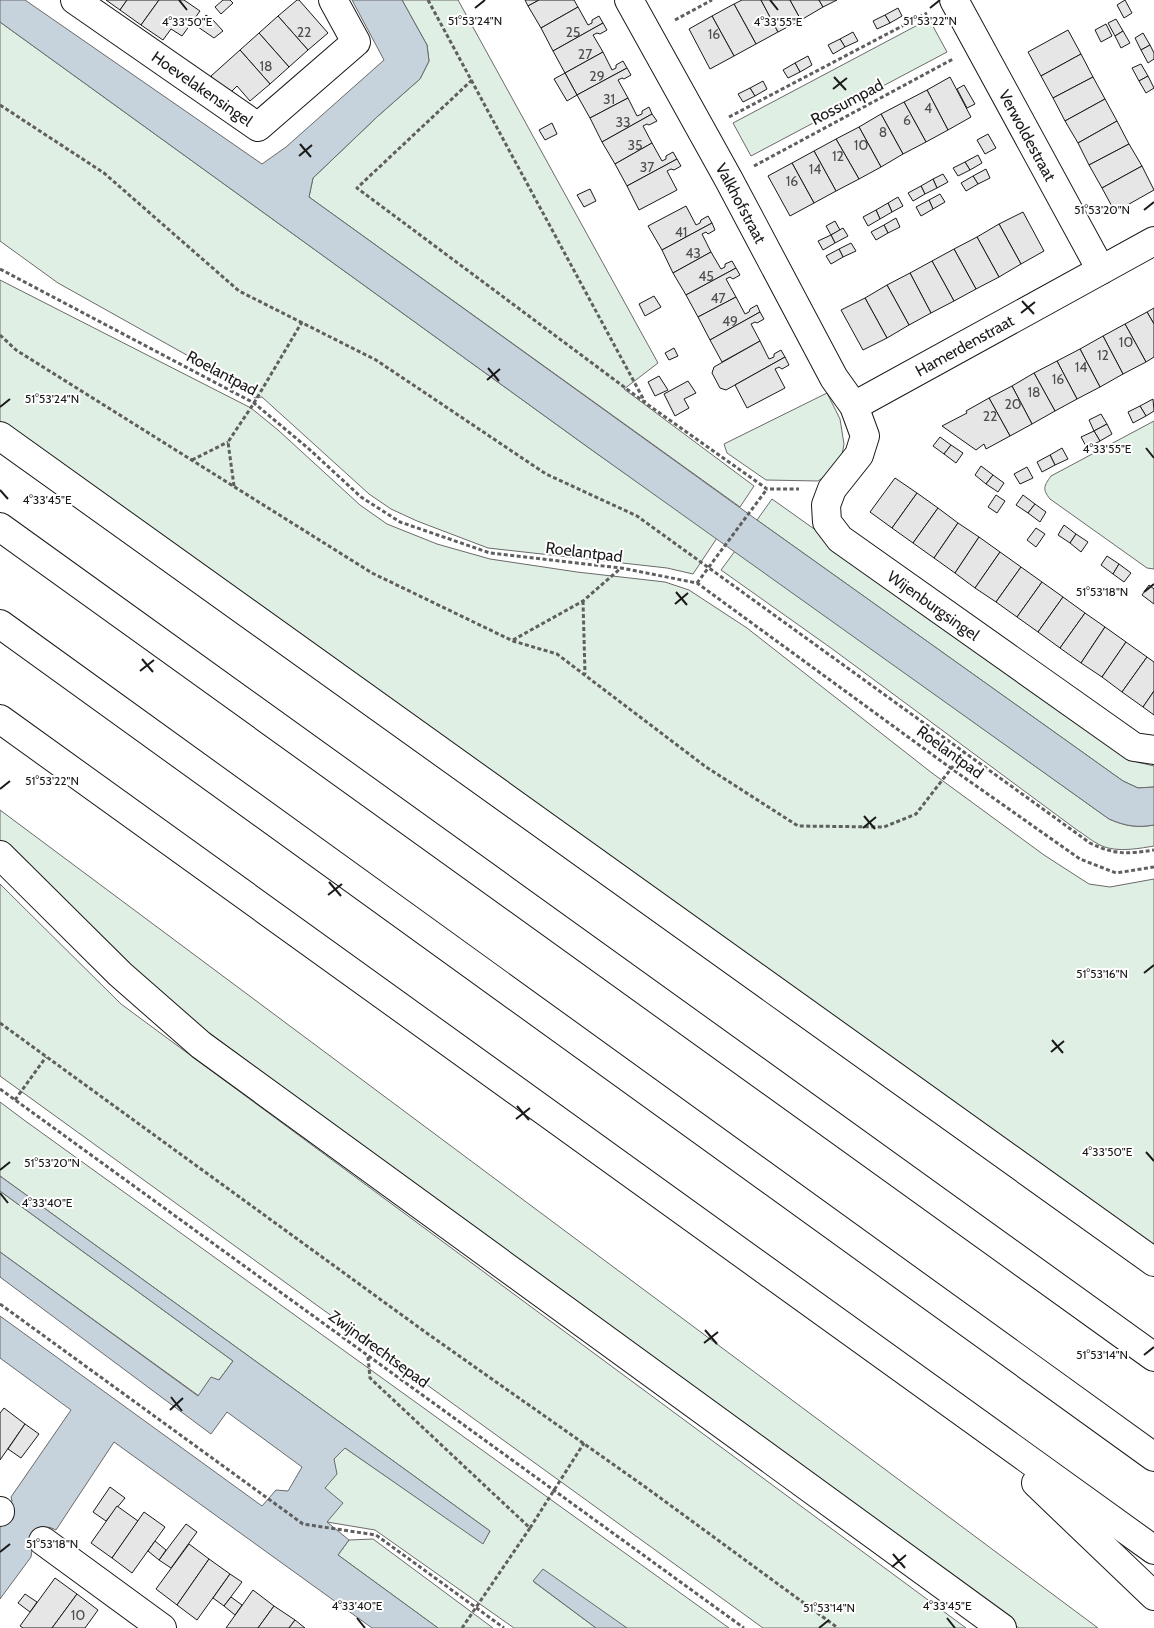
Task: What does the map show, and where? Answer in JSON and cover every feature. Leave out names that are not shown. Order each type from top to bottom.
[{"type":"main road","name":"Hoevelakensingel","points":[[75,0],[258,127],[356,42],[332,0]]},
{"type":"main road","name":"Valkhofstraat","points":[[629,0],[729,180],[834,378],[854,406]]},
{"type":"main road","name":"Verwoldestraat","points":[[944,5],[978,45],[1101,270]]},
{"type":"main road","name":"Hamerdenstraat","points":[[854,406],[1154,241]]},
{"type":"main road","name":"Wijenburgsingel","points":[[854,406],[865,436],[858,455],[832,489],[826,505],[827,522],[840,539],[1134,747],[1154,750]]},
{"type":"main road","points":[[0,436],[1154,1262]]},
{"type":"main road","points":[[0,527],[1154,1357]]},
{"type":"main road","points":[[0,624],[1154,1457]]},
{"type":"main road","points":[[0,719],[1154,1550]]},
{"type":"main road","points":[[0,855],[120,974],[201,1045],[1002,1628]]},
{"type":"main road","points":[[965,1414],[1154,1596]]},
{"type":"main road","points":[[43,1541],[162,1628]]},
{"type":"path","points":[[428,0],[647,404]]},
{"type":"path","points":[[648,34],[712,0]]},
{"type":"path","points":[[702,132],[944,5]]},
{"type":"path","name":"Rossumpad","points":[[729,180],[978,45]]},
{"type":"path","points":[[472,80],[357,188],[647,404],[767,489],[697,583]]},
{"type":"path","points":[[0,105],[104,173],[239,291],[376,360],[546,474],[637,516],[1090,843],[1107,851],[1131,854],[1154,850]]},
{"type":"path","name":"Roelantpad","points":[[0,269],[254,403],[309,449],[361,498],[400,522],[490,553],[621,568],[697,583],[952,769],[1080,859],[1116,873],[1154,866]]},
{"type":"path","points":[[192,460],[228,442],[254,403],[302,322]]},
{"type":"path","points":[[0,334],[16,350],[372,573],[512,641],[557,654],[706,767],[798,826],[884,827],[916,814],[964,752]]},
{"type":"path","points":[[228,442],[234,486]]},
{"type":"path","points":[[512,641],[583,601],[621,568]]},
{"type":"path","points":[[583,601],[585,674]]},
{"type":"path","points":[[0,1023],[838,1628]]},
{"type":"path","points":[[15,1100],[46,1057]]},
{"type":"path","name":"Zwijndrechtsepad","points":[[0,1089],[744,1628]]},
{"type":"path","points":[[0,1304],[302,1524],[376,1535],[504,1628]]},
{"type":"path","points":[[368,1357],[370,1378],[530,1528]]},
{"type":"path","points":[[462,1628],[530,1528],[584,1443]]},
{"type":"green space","points":[[402,0],[458,0],[658,363],[624,389],[754,486],[740,507],[309,197],[313,178],[420,79],[429,61],[427,45]]},
{"type":"green space","points":[[929,19],[947,52],[751,156],[733,123]]},
{"type":"green space","points":[[0,22],[589,448],[717,538],[693,574],[667,568],[488,548],[391,509],[369,494],[262,397],[255,398],[226,377],[58,283],[0,241]]},
{"type":"green space","points":[[0,280],[251,408],[278,430],[360,505],[387,524],[437,544],[490,559],[577,572],[665,582],[689,590],[747,628],[932,773],[1044,855],[1089,884],[1110,887],[1154,879],[1154,1245],[0,428]]},
{"type":"green space","points":[[827,393],[840,419],[844,444],[842,455],[830,473],[818,481],[766,480],[727,453],[724,444]]},
{"type":"green space","points":[[1154,421],[1154,569],[1147,568],[1050,499],[1045,488],[1051,476]]},
{"type":"green space","points":[[772,499],[817,531],[824,540],[1137,762],[1154,766],[1154,787],[1138,788],[1123,781],[757,520]]},
{"type":"green space","points":[[735,551],[1109,819],[1131,826],[1154,825],[1154,846],[1125,850],[1111,849],[1095,842],[1077,830],[831,648],[721,570]]},
{"type":"green space","points":[[0,810],[1098,1628],[1019,1628],[175,1008],[0,841]]},
{"type":"green space","points":[[0,884],[121,1004],[966,1628],[763,1628],[0,1076]]},
{"type":"green space","points":[[0,1102],[729,1628],[627,1628],[534,1582],[596,1628],[514,1628],[375,1530],[327,1522],[325,1489],[334,1459],[345,1448],[483,1543],[490,1531],[0,1176]]},
{"type":"green space","points":[[0,1191],[233,1361],[219,1380],[211,1378],[199,1396],[0,1252]]},
{"type":"green space","points":[[373,1539],[493,1628],[438,1628],[338,1555],[349,1540]]},
{"type":"shaded area","points":[[0,0],[25,0],[262,164],[286,147],[384,60],[352,0],[402,0],[427,45],[429,61],[420,79],[313,178],[309,197],[1123,781],[1138,788],[1154,787],[1154,825],[1131,826],[1109,819],[589,448],[0,22]]},
{"type":"shaded area","points":[[0,1176],[490,1531],[483,1544],[345,1448],[334,1459],[337,1474],[325,1488],[343,1503],[327,1522],[349,1540],[338,1555],[438,1628],[372,1628],[114,1442],[56,1530],[49,1527],[32,1550],[31,1557],[0,1599],[0,1521],[12,1501],[11,1497],[71,1410],[0,1358],[0,1316],[262,1506],[276,1490],[288,1491],[302,1467],[227,1412],[211,1434],[0,1277],[0,1252],[198,1396],[211,1377],[219,1380],[233,1361],[0,1191]]},
{"type":"shaded area","points":[[543,1569],[627,1628],[596,1628],[533,1581]]},
{"type":"building","points":[[106,0],[127,0],[120,10]]},
{"type":"building","points":[[127,0],[159,0],[141,25],[120,10]]},
{"type":"building","points":[[159,0],[184,0],[200,11],[182,36],[171,29],[163,40],[141,25]]},
{"type":"building","points":[[223,0],[230,0],[233,3],[221,14],[215,7]]},
{"type":"building","points":[[297,0],[328,33],[308,50],[278,16]]},
{"type":"building","points":[[525,0],[539,0],[528,6]]},
{"type":"building","points":[[539,0],[574,0],[578,7],[541,28],[528,6]]},
{"type":"building","points":[[742,0],[761,0],[778,32],[756,44],[734,4]]},
{"type":"building","points":[[761,0],[790,0],[801,20],[778,32]]},
{"type":"building","points":[[790,0],[819,0],[823,7],[801,20]]},
{"type":"building","points":[[819,0],[837,0],[823,7]]},
{"type":"building","points":[[1125,0],[1132,13],[1124,18],[1117,5]]},
{"type":"building","points":[[734,4],[756,44],[734,56],[712,16]]},
{"type":"building","points":[[578,7],[588,25],[599,16],[603,23],[553,51],[541,28]]},
{"type":"building","points":[[898,8],[902,16],[890,23],[885,15]]},
{"type":"building","points":[[206,15],[223,31],[214,38],[198,27]]},
{"type":"building","points":[[885,15],[890,23],[877,29],[873,21]]},
{"type":"building","points":[[278,16],[308,50],[289,67],[259,33]]},
{"type":"building","points":[[712,16],[734,56],[710,69],[689,29]]},
{"type":"building","points":[[1116,19],[1123,31],[1115,36],[1108,23]]},
{"type":"building","points":[[603,23],[607,30],[593,35],[603,52],[565,73],[553,51]]},
{"type":"building","points":[[1106,24],[1112,36],[1101,42],[1095,30]]},
{"type":"building","points":[[1068,30],[1081,54],[1041,76],[1028,52]]},
{"type":"building","points":[[1123,31],[1130,43],[1121,48],[1115,36]]},
{"type":"building","points":[[853,32],[858,41],[845,47],[840,39]]},
{"type":"building","points":[[259,33],[289,67],[270,84],[240,50]]},
{"type":"building","points":[[1143,33],[1150,45],[1141,50],[1135,38]]},
{"type":"building","points":[[840,39],[845,47],[833,54],[828,45]]},
{"type":"building","points":[[1150,45],[1154,53],[1154,59],[1148,63],[1141,50]]},
{"type":"building","points":[[240,50],[270,84],[250,101],[237,86],[228,95],[211,76]]},
{"type":"building","points":[[603,52],[612,70],[623,61],[627,68],[577,95],[565,73]]},
{"type":"building","points":[[1081,54],[1093,77],[1053,98],[1041,76]]},
{"type":"building","points":[[808,56],[812,65],[800,72],[795,63]]},
{"type":"building","points":[[795,63],[800,72],[788,78],[783,70]]},
{"type":"building","points":[[1141,64],[1148,76],[1139,81],[1132,68]]},
{"type":"building","points":[[627,68],[631,75],[618,80],[628,98],[590,118],[577,95]]},
{"type":"building","points":[[565,73],[577,95],[567,101],[554,79]]},
{"type":"building","points":[[1148,76],[1154,88],[1146,93],[1139,81]]},
{"type":"building","points":[[950,77],[971,117],[948,130],[927,90]]},
{"type":"building","points":[[1093,77],[1105,99],[1065,121],[1053,98]]},
{"type":"building","points":[[763,81],[767,89],[755,96],[750,88]]},
{"type":"building","points":[[964,85],[975,104],[967,108],[957,89]]},
{"type":"building","points":[[750,88],[755,96],[743,102],[738,94]]},
{"type":"building","points":[[927,90],[948,130],[926,142],[904,102]]},
{"type":"building","points":[[628,98],[637,116],[649,107],[652,114],[602,142],[590,118]]},
{"type":"building","points":[[1105,99],[1117,121],[1078,143],[1065,121]]},
{"type":"building","points":[[904,102],[926,142],[903,154],[881,114]]},
{"type":"building","points":[[652,114],[657,121],[643,126],[652,143],[615,164],[602,142]]},
{"type":"building","points":[[881,114],[903,154],[881,167],[859,127]]},
{"type":"building","points":[[1117,121],[1129,144],[1089,165],[1078,143]]},
{"type":"building","points":[[552,123],[557,134],[545,140],[539,130]]},
{"type":"building","points":[[859,127],[881,167],[859,179],[836,139]]},
{"type":"building","points":[[988,134],[996,148],[985,154],[977,140]]},
{"type":"building","points":[[836,139],[859,179],[836,191],[814,151]]},
{"type":"building","points":[[652,143],[662,161],[673,152],[677,159],[627,186],[615,164]]},
{"type":"building","points":[[1129,144],[1142,166],[1102,188],[1089,165]]},
{"type":"building","points":[[814,151],[836,191],[814,203],[792,163]]},
{"type":"building","points":[[978,155],[982,163],[970,170],[965,162]]},
{"type":"building","points":[[677,159],[681,166],[667,171],[677,190],[639,210],[627,186]]},
{"type":"building","points":[[965,162],[970,170],[958,176],[953,168]]},
{"type":"building","points":[[792,163],[814,203],[790,216],[768,176]]},
{"type":"building","points":[[1142,166],[1154,190],[1115,212],[1102,188]]},
{"type":"building","points":[[986,169],[990,178],[978,184],[973,176]]},
{"type":"building","points":[[943,174],[948,182],[937,188],[933,179]]},
{"type":"building","points":[[973,176],[978,184],[966,191],[961,183]]},
{"type":"building","points":[[933,179],[937,188],[925,194],[921,186]]},
{"type":"building","points":[[921,186],[925,194],[913,201],[908,193]]},
{"type":"building","points":[[590,189],[596,201],[584,207],[577,195]]},
{"type":"building","points":[[940,194],[945,202],[933,209],[929,200]]},
{"type":"building","points":[[898,197],[903,206],[892,212],[888,203]]},
{"type":"building","points":[[929,200],[933,209],[921,216],[916,207]]},
{"type":"building","points":[[888,203],[892,212],[880,219],[876,210]]},
{"type":"building","points":[[686,206],[696,225],[708,216],[712,223],[662,250],[648,226]]},
{"type":"building","points":[[876,210],[880,219],[868,226],[863,217]]},
{"type":"building","points":[[1023,212],[1044,251],[1021,264],[999,224]]},
{"type":"building","points":[[896,218],[900,227],[888,233],[884,225]]},
{"type":"building","points":[[835,221],[840,230],[831,235],[826,226]]},
{"type":"building","points":[[712,223],[715,230],[708,234],[706,232],[702,234],[711,252],[673,273],[662,250]]},
{"type":"building","points":[[999,224],[1021,264],[999,277],[977,237]]},
{"type":"building","points":[[884,225],[888,233],[876,240],[871,232]]},
{"type":"building","points":[[843,228],[848,236],[835,243],[831,235]]},
{"type":"building","points":[[831,235],[835,243],[823,250],[818,241]]},
{"type":"building","points":[[977,237],[999,277],[976,289],[954,249]]},
{"type":"building","points":[[851,243],[856,251],[843,257],[839,249]]},
{"type":"building","points":[[839,249],[843,257],[831,264],[826,256]]},
{"type":"building","points":[[954,249],[976,289],[954,301],[932,261]]},
{"type":"building","points":[[711,252],[721,269],[725,267],[725,264],[732,261],[736,268],[686,295],[673,273]]},
{"type":"building","points":[[932,261],[954,301],[931,313],[910,273]]},
{"type":"building","points":[[736,268],[740,275],[733,279],[730,277],[726,279],[736,297],[698,317],[686,295]]},
{"type":"building","points":[[910,273],[931,313],[909,325],[887,285]]},
{"type":"building","points":[[887,285],[909,325],[887,338],[865,298]]},
{"type":"building","points":[[654,296],[661,307],[645,316],[639,304]]},
{"type":"building","points":[[736,297],[745,314],[757,305],[760,312],[710,340],[698,317]]},
{"type":"building","points":[[865,298],[887,338],[863,350],[841,310]]},
{"type":"building","points":[[1154,308],[1154,324],[1147,312]]},
{"type":"building","points":[[760,312],[764,319],[751,324],[760,341],[722,362],[710,340]]},
{"type":"building","points":[[1147,312],[1154,324],[1154,357],[1146,362],[1125,324]]},
{"type":"building","points":[[1125,324],[1146,362],[1123,374],[1103,336]]},
{"type":"building","points":[[1103,336],[1123,374],[1100,387],[1080,349]]},
{"type":"building","points":[[760,341],[769,359],[781,350],[785,357],[726,390],[720,388],[712,373],[714,367]]},
{"type":"building","points":[[674,348],[678,356],[669,360],[665,353]]},
{"type":"building","points":[[1080,349],[1100,387],[1077,399],[1057,361]]},
{"type":"building","points":[[785,357],[789,365],[782,369],[779,367],[775,369],[785,388],[747,408],[735,385]]},
{"type":"building","points":[[1057,361],[1077,399],[1055,411],[1034,373]]},
{"type":"building","points":[[1034,373],[1055,411],[1032,424],[1012,386]]},
{"type":"building","points":[[659,376],[668,390],[655,396],[648,382]]},
{"type":"building","points":[[688,381],[696,393],[684,399],[689,408],[675,416],[664,394]]},
{"type":"building","points":[[1012,386],[1032,424],[1010,436],[989,398]]},
{"type":"building","points":[[989,398],[1010,436],[986,449],[984,444],[976,450],[942,426],[967,413],[966,411]]},
{"type":"building","points":[[1153,399],[1154,411],[1146,416],[1140,406]]},
{"type":"building","points":[[1140,406],[1146,416],[1133,423],[1128,412]]},
{"type":"building","points":[[1101,414],[1107,424],[1094,431],[1089,420]]},
{"type":"building","points":[[1107,424],[1112,434],[1100,441],[1094,431]]},
{"type":"building","points":[[1094,431],[1100,441],[1087,448],[1081,437]]},
{"type":"building","points":[[940,437],[951,445],[944,454],[933,446]]},
{"type":"building","points":[[951,445],[963,453],[956,463],[944,454]]},
{"type":"building","points":[[1062,448],[1068,459],[1055,465],[1050,455]]},
{"type":"building","points":[[1050,455],[1055,465],[1042,472],[1037,462]]},
{"type":"building","points":[[981,466],[993,475],[986,484],[975,475]]},
{"type":"building","points":[[1027,467],[1033,478],[1020,484],[1014,474]]},
{"type":"building","points":[[993,475],[1004,483],[998,492],[986,484]]},
{"type":"building","points":[[895,478],[917,493],[892,528],[870,512]]},
{"type":"building","points":[[917,493],[938,508],[913,543],[892,528]]},
{"type":"building","points":[[996,495],[1005,501],[997,513],[988,507]]},
{"type":"building","points":[[1023,495],[1035,504],[1028,513],[1016,505]]},
{"type":"building","points":[[1035,504],[1046,512],[1040,522],[1028,513]]},
{"type":"building","points":[[938,508],[958,523],[934,558],[913,543]]},
{"type":"building","points":[[958,523],[979,537],[955,573],[934,558]]},
{"type":"building","points":[[1064,525],[1076,534],[1070,543],[1058,535]]},
{"type":"building","points":[[1036,528],[1045,534],[1036,547],[1027,540]]},
{"type":"building","points":[[1076,534],[1088,542],[1081,552],[1070,543]]},
{"type":"building","points":[[979,537],[1000,552],[975,588],[955,573]]},
{"type":"building","points":[[1000,552],[1021,567],[996,602],[975,588]]},
{"type":"building","points":[[1107,556],[1119,564],[1113,574],[1101,565]]},
{"type":"building","points":[[1119,564],[1131,573],[1124,582],[1113,574]]},
{"type":"building","points":[[1021,567],[1042,582],[1017,617],[996,602]]},
{"type":"building","points":[[1042,582],[1063,597],[1038,632],[1017,617]]},
{"type":"building","points":[[1149,585],[1154,589],[1154,604],[1142,595]]},
{"type":"building","points":[[1063,597],[1085,613],[1060,648],[1038,632]]},
{"type":"building","points":[[1085,613],[1105,627],[1081,663],[1060,648]]},
{"type":"building","points":[[1105,627],[1126,642],[1102,677],[1081,663]]},
{"type":"building","points":[[1126,642],[1147,657],[1122,692],[1102,677]]},
{"type":"building","points":[[1147,657],[1154,662],[1154,691],[1143,707],[1122,692]]},
{"type":"building","points":[[1154,691],[1154,715],[1143,707]]},
{"type":"building","points":[[4,1408],[25,1424],[0,1460],[0,1413]]},
{"type":"building","points":[[25,1424],[39,1434],[21,1458],[8,1449]]},
{"type":"building","points":[[110,1487],[125,1498],[106,1521],[93,1512]]},
{"type":"building","points":[[117,1506],[138,1521],[112,1558],[91,1543]]},
{"type":"building","points":[[144,1512],[165,1527],[132,1573],[112,1558]]},
{"type":"building","points":[[186,1524],[197,1532],[171,1568],[159,1560]]},
{"type":"building","points":[[155,1541],[166,1550],[159,1560],[148,1551]]},
{"type":"building","points":[[189,1544],[209,1559],[177,1605],[156,1589]]},
{"type":"building","points":[[209,1559],[230,1574],[197,1620],[177,1605]]},
{"type":"building","points":[[230,1574],[242,1582],[224,1606],[213,1598]]},
{"type":"building","points":[[55,1578],[77,1594],[52,1628],[23,1628],[20,1626]]},
{"type":"building","points":[[253,1590],[274,1606],[258,1628],[226,1628]]},
{"type":"building","points":[[25,1594],[37,1602],[30,1612],[18,1603]]},
{"type":"building","points":[[77,1594],[98,1610],[85,1628],[52,1628]]},
{"type":"building","points":[[231,1597],[242,1605],[235,1615],[224,1606]]},
{"type":"building","points":[[274,1606],[295,1620],[289,1628],[258,1628]]},
{"type":"building","points":[[295,1620],[305,1628],[289,1628]]}]
